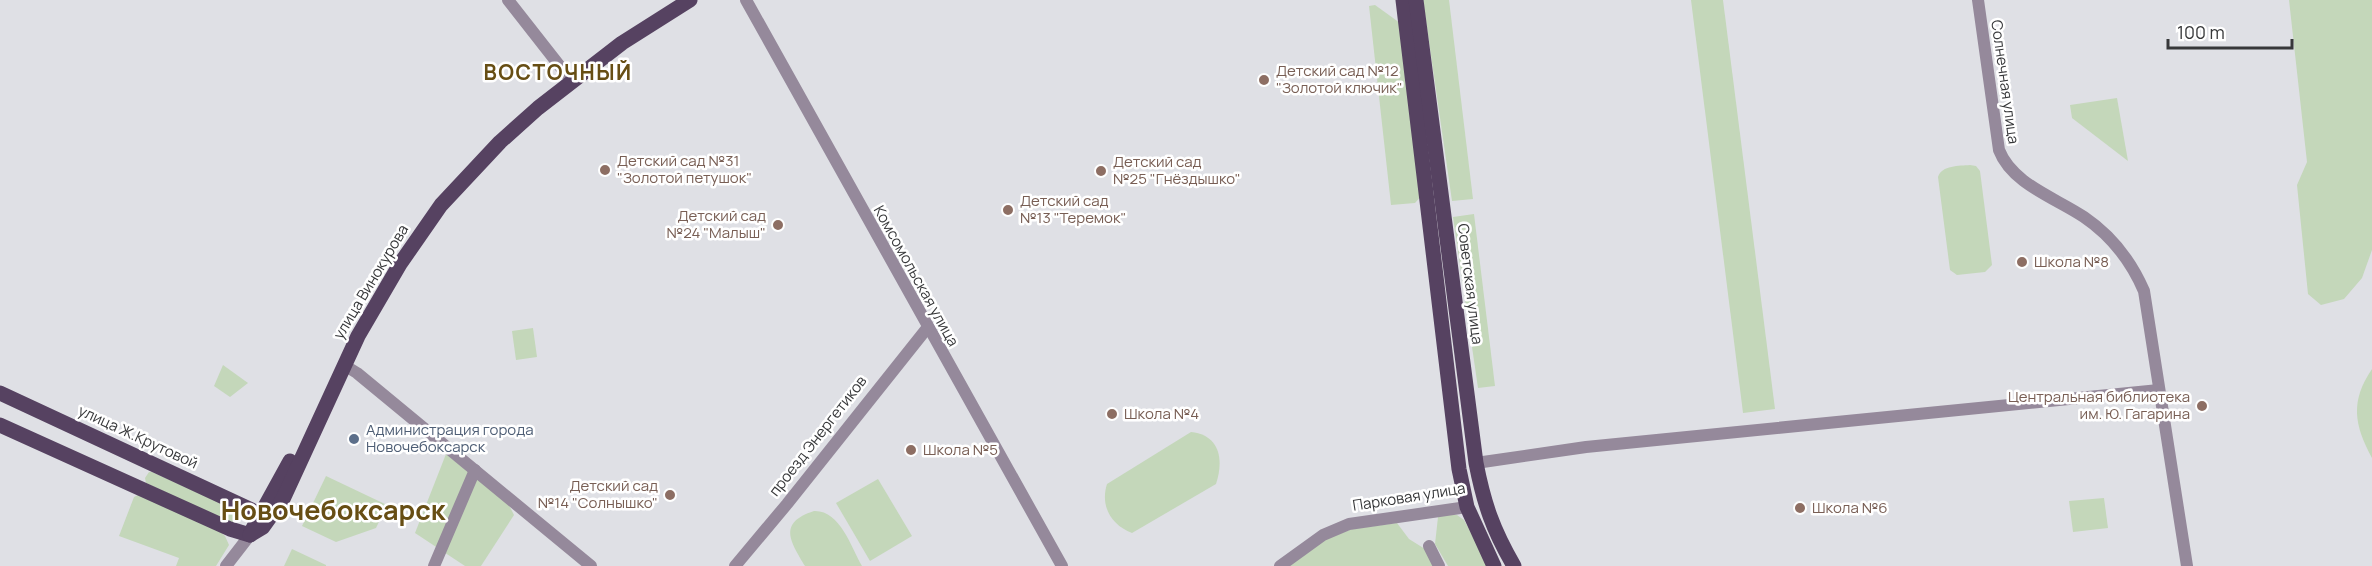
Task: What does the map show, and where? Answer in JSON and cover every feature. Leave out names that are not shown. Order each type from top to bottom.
[{"type":"main road","name":"улица Винокурова","points":[[250,535],[263,526],[283,499],[366,303],[396,262],[435,201],[463,174],[508,123],[630,28],[674,0]]},
{"type":"main road","name":"улица Винокурова","points":[[568,78],[690,0]]},
{"type":"main road","points":[[1403,0],[1459,469],[1467,507],[1494,566]]},
{"type":"main road","name":"Советская улица","points":[[1416,0],[1476,463],[1484,503],[1497,535],[1514,566]]},
{"type":"main road","name":"улица Винокурова","points":[[250,535],[340,363]]},
{"type":"main road","name":"улица Ж.Крутовой","points":[[0,393],[260,513]]},
{"type":"main road","points":[[0,425],[230,529],[250,535]]},
{"type":"main road","name":"Парковая улица","points":[[1467,507],[1484,503]]},
{"type":"street","points":[[508,0],[568,78]]},
{"type":"street","name":"Комсомольская улица","points":[[746,0],[1062,566]]},
{"type":"street","name":"Солнечная улица","points":[[1978,0],[1997,140],[2003,161],[2024,180],[2085,217],[2104,232],[2134,269],[2144,291],[2187,566]]},
{"type":"street","name":"проезд Энергетиков","points":[[735,566],[928,327]]},
{"type":"street","points":[[340,363],[357,373],[591,566]]},
{"type":"street","points":[[1476,463],[1599,446],[2159,390]]},
{"type":"street","points":[[434,566],[475,470]]},
{"type":"street","name":"Парковая улица","points":[[1280,566],[1323,535],[1349,524],[1467,507]]},
{"type":"street","name":"улица Винокурова","points":[[226,566],[250,535]]},
{"type":"street","points":[[1429,546],[1439,566]]},
{"type":"green space","points":[[1423,0],[1449,0],[1473,199],[1452,201]]},
{"type":"green space","points":[[1691,0],[1723,0],[1775,409],[1743,413]]},
{"type":"green space","points":[[2289,0],[2372,0],[2372,250],[2362,278],[2344,299],[2321,305],[2308,294],[2297,185],[2307,162]]},
{"type":"green space","points":[[1375,5],[1400,23],[1422,195],[1415,203],[1391,205],[1369,6]]},
{"type":"green space","points":[[2117,98],[2128,161],[2072,118],[2070,105]]},
{"type":"green space","points":[[1976,166],[1980,171],[1992,265],[1985,272],[1957,275],[1950,270],[1938,177],[1947,168]]},
{"type":"green space","points":[[1474,214],[1495,386],[1478,388],[1453,217]]},
{"type":"green space","points":[[533,328],[537,357],[516,360],[512,331]]},
{"type":"green space","points":[[223,365],[248,383],[230,397],[214,386]]},
{"type":"green space","points":[[2372,369],[2372,458],[2361,435],[2357,413],[2360,392]]},
{"type":"green space","points":[[1191,432],[1201,434],[1214,443],[1220,466],[1216,484],[1132,533],[1118,525],[1106,507],[1107,484]]},
{"type":"green space","points":[[446,454],[508,503],[514,515],[481,566],[465,566],[415,533]]},
{"type":"green space","points":[[149,472],[236,510],[240,517],[238,521],[230,523],[146,483],[145,478]]},
{"type":"green space","points":[[326,476],[387,505],[376,528],[336,542],[302,526]]},
{"type":"green space","points":[[878,479],[912,536],[870,561],[836,503]]},
{"type":"green space","points":[[138,495],[218,530],[225,536],[229,545],[216,566],[176,566],[179,558],[119,536],[134,497]]},
{"type":"green space","points":[[2104,498],[2108,528],[2073,532],[2069,501]]},
{"type":"green space","points":[[814,511],[831,516],[838,523],[862,566],[805,566],[792,541],[791,527],[802,516]]},
{"type":"green space","points":[[1440,515],[1457,515],[1464,520],[1489,566],[1448,566],[1435,544]]},
{"type":"green space","points":[[1397,523],[1409,539],[1425,549],[1434,566],[1288,566],[1316,543],[1352,529]]},
{"type":"green space","points":[[292,549],[326,565],[326,566],[284,566]]},
{"type":"place","name":"Детский сад №12 \"Золотой ключик\"","points":[[1264,80]]},
{"type":"place","name":"Детский сад №31 \"Золотой петушок\"","points":[[605,170]]},
{"type":"place","name":"Детский сад №25 \"Гнёздышко\"","points":[[1101,171]]},
{"type":"place","name":"Детский сад №13 \"Теремок\"","points":[[1008,210]]},
{"type":"place","name":"Детский сад №24 \"Малыш\"","points":[[778,225]]},
{"type":"place","name":"Школа №8","points":[[2022,262]]},
{"type":"place","name":"Центральная библиотека им. Ю. Гагарина","points":[[2202,406]]},
{"type":"place","name":"Школа №4","points":[[1112,414]]},
{"type":"place","name":"Администрация города Новочебоксарск","points":[[354,439]]},
{"type":"place","name":"Школа №5","points":[[911,450]]},
{"type":"place","name":"Детский сад №14 \"Солнышко\"","points":[[670,495]]},
{"type":"place","name":"Школа №6","points":[[1800,508]]},
{"type":"district","name":"ВОСТОЧНЫЙ","points":[[558,73]]},
{"type":"district","name":"Новочебоксарск","points":[[333,511]]}]
